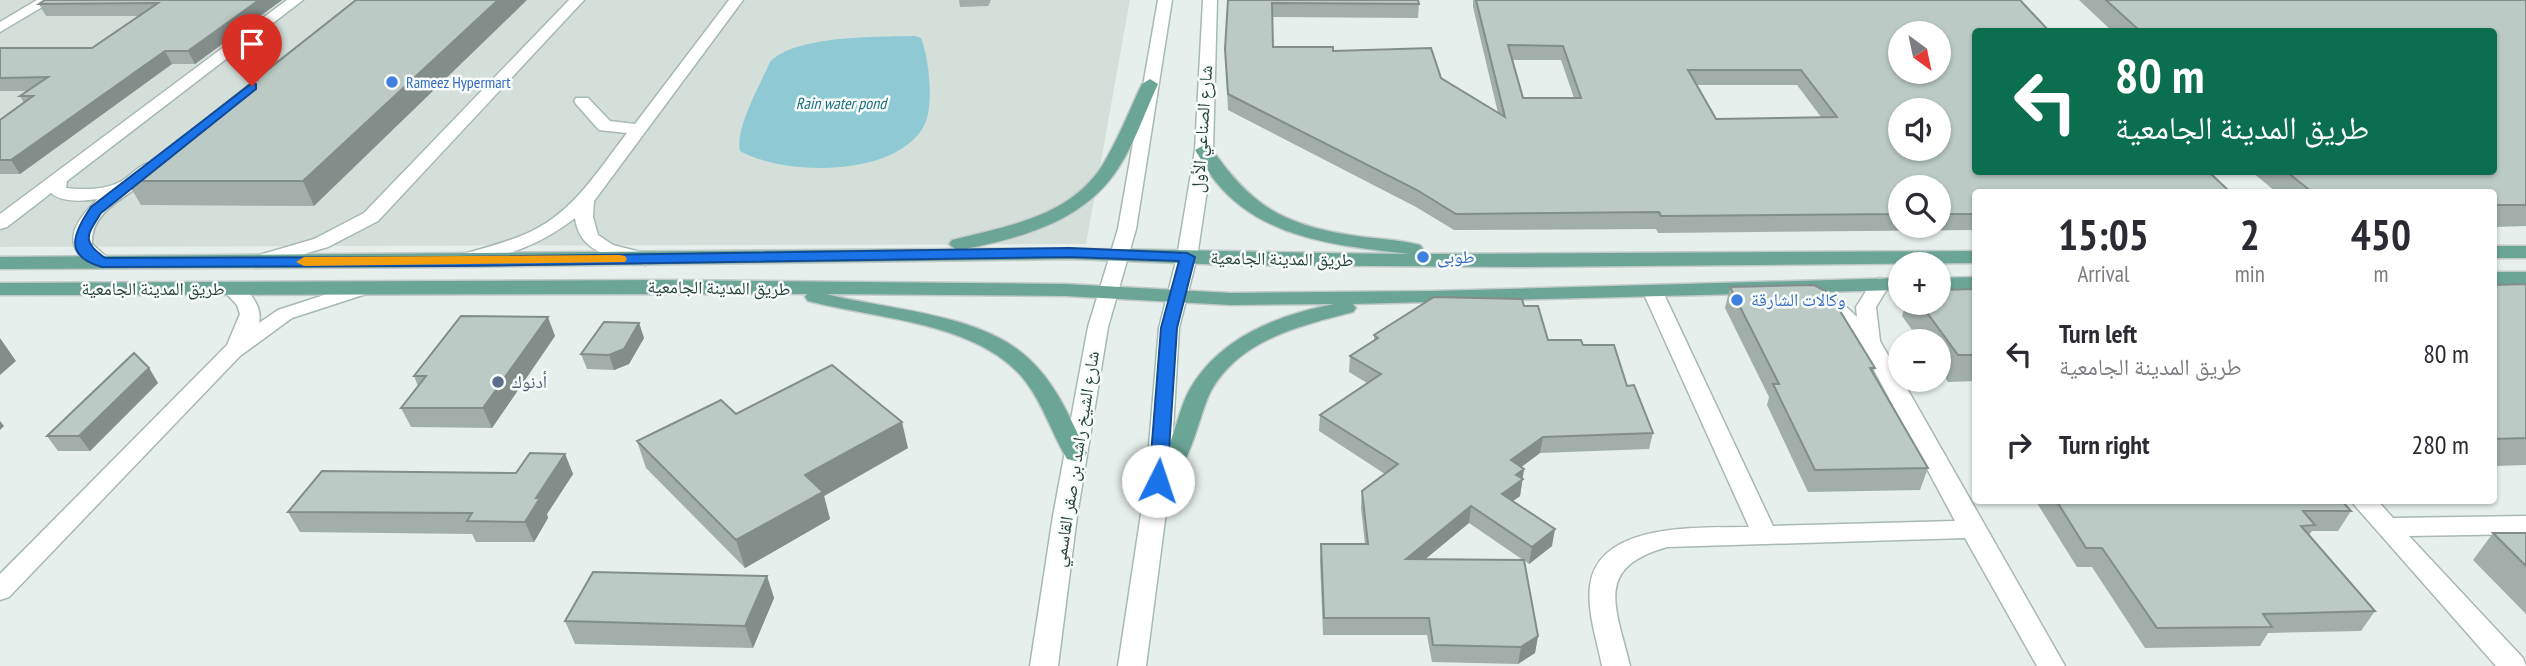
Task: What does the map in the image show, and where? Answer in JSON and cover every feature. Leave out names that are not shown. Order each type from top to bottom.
[{"type":"main road","points":[[888,254],[994,237],[1026,227],[1074,204],[1103,178],[1112,165],[1150,84]]},
{"type":"main road","points":[[1204,150],[1216,173],[1236,196],[1265,217],[1287,226],[1340,240],[1516,261]]},
{"type":"main road","points":[[2497,252],[2526,252]]},
{"type":"main road","name":"طريق المدينة الجامعية","points":[[0,263],[454,261],[888,254],[1120,254],[1516,261],[1972,257]]},
{"type":"main road","points":[[2497,278],[2526,278]]},
{"type":"main road","points":[[1951,284],[1972,283]]},
{"type":"main road","name":"طريق المدينة الجامعية","points":[[0,289],[654,286],[1109,292],[1231,299],[1433,297],[1888,284]]},
{"type":"main road","points":[[790,289],[863,310],[958,329],[1003,350],[1042,387],[1075,453]]},
{"type":"main road","points":[[1158,481],[1177,453],[1200,391],[1226,358],[1250,341],[1269,330],[1324,312],[1433,297]]},
{"type":"street","points":[[0,28],[47,0]]},
{"type":"street","points":[[0,223],[296,0]]},
{"type":"street","points":[[256,262],[321,243],[371,217],[577,0]]},
{"type":"street","points":[[454,261],[527,241],[555,226],[584,201],[736,0]]},
{"type":"street","points":[[1120,254],[1128,229],[1165,0]]},
{"type":"street","name":"شارع الصناعي الأول","points":[[1187,257],[1204,150],[1210,0]]},
{"type":"street","points":[[582,101],[605,126],[639,129]]},
{"type":"street","points":[[102,262],[86,251],[81,243],[82,233],[96,210],[166,155]]},
{"type":"street","points":[[60,178],[55,187],[60,193],[74,196],[105,192],[135,181]]},
{"type":"street","points":[[584,201],[582,222],[591,239],[601,246],[645,259]]},
{"type":"street","name":"شارع الشيخ راشد بن صقر القاسمي","points":[[1044,666],[1075,453],[1098,327],[1120,254]]},
{"type":"street","points":[[1132,666],[1158,481],[1169,328],[1187,257]]},
{"type":"street","points":[[1790,286],[1839,311],[1869,341],[2051,666]]},
{"type":"street","points":[[1869,341],[1866,307],[1888,286]]},
{"type":"street","points":[[232,289],[247,302],[251,310],[246,329],[232,351]]},
{"type":"street","points":[[0,590],[232,351],[285,314],[362,289]]},
{"type":"street","points":[[1652,290],[1765,535]]},
{"type":"street","points":[[2366,504],[2513,666]]},
{"type":"street","points":[[2386,527],[2526,525]]},
{"type":"street","points":[[1616,666],[1600,588],[1607,569],[1622,554],[1642,543],[1667,538],[1972,529]]},
{"type":"shaded area","points":[[0,0],[1130,0],[1086,244],[0,247]]},
{"type":"water","name":"Rain water pond","points":[[921,38],[924,47],[930,93],[925,124],[911,142],[891,155],[866,163],[839,167],[784,165],[740,151],[741,131],[749,106],[770,62],[782,53],[817,42],[838,39]]},
{"type":"building","points":[[45,0],[259,0],[188,51],[165,51],[11,160],[0,160],[0,120],[33,96],[20,96],[48,77],[0,78],[0,48],[92,48],[158,3],[39,4]]},
{"type":"building","points":[[356,0],[498,0],[303,181],[127,181]]},
{"type":"building","points":[[1228,0],[1418,0],[1419,4],[1272,3],[1273,47],[1333,47],[1333,51],[1431,48],[1441,78],[1505,117],[1476,0],[2020,0],[2046,28],[1972,28],[1972,175],[2212,175],[2227,189],[1972,189],[1972,214],[1951,214],[1951,175],[1888,175],[1888,214],[1661,216],[1659,212],[1456,214],[1417,190],[1228,94],[1225,49]],"holes":[[[1508,45],[1563,46],[1581,98],[1523,98]],[[1688,70],[1801,70],[1837,117],[1716,119]]]},
{"type":"building","points":[[2106,0],[2526,0],[2526,205],[2497,205],[2497,189],[2308,189],[2291,175],[2497,175],[2497,28],[2137,28]]},
{"type":"building","points":[[2526,284],[2526,438],[2497,439],[2497,285]]},
{"type":"building","points":[[1814,285],[1829,293],[1875,368],[1870,368],[1928,468],[1815,470],[1773,384],[1779,384],[1730,287]]},
{"type":"building","points":[[1972,289],[1972,355],[1958,355],[1951,345],[1951,329],[1939,329],[1929,315],[1951,315],[1951,290]]},
{"type":"building","points":[[1434,297],[1522,299],[1524,306],[1538,306],[1548,340],[1581,340],[1583,345],[1614,345],[1627,386],[1634,385],[1653,433],[1543,437],[1511,460],[1524,469],[1516,475],[1523,479],[1502,494],[1555,529],[1532,547],[1471,506],[1406,559],[1524,560],[1538,636],[1521,647],[1433,645],[1429,618],[1324,618],[1321,544],[1368,544],[1362,491],[1398,464],[1320,415],[1381,374],[1350,356],[1378,338],[1374,335]]},
{"type":"building","points":[[461,316],[548,317],[483,408],[401,408],[426,376],[414,376]]},
{"type":"building","points":[[604,322],[639,323],[624,349],[609,355],[581,354]]},
{"type":"building","points":[[134,353],[149,368],[79,436],[47,436]]},
{"type":"building","points":[[832,365],[902,422],[805,475],[823,492],[736,540],[637,441],[721,400],[736,414]]},
{"type":"building","points":[[530,453],[565,454],[536,498],[540,498],[525,522],[467,521],[472,513],[288,512],[322,471],[516,473]]},
{"type":"building","points":[[2058,504],[2345,504],[2351,511],[2303,511],[2315,525],[2301,526],[2375,611],[2263,614],[2272,627],[2157,628],[2102,548],[2086,548]]},
{"type":"building","points":[[2493,533],[2526,533],[2526,566]]},
{"type":"building","points":[[593,572],[767,576],[745,626],[565,621]]},
{"type":"slow traffic","points":[[304,262],[619,259]]},
{"type":"place","name":"Rameez Hypermart","points":[[392,82]]},
{"type":"place","name":"طوبى","points":[[1423,257]]},
{"type":"place","name":"وكالات الشارقة","points":[[1737,300]]},
{"type":"place","name":"أدنوك","points":[[498,382]]},
{"type":"route","points":[[252,86],[96,210],[86,222],[82,233],[81,243],[86,251],[102,262],[454,261],[1070,253],[1187,257],[1169,328],[1158,481]]}]
